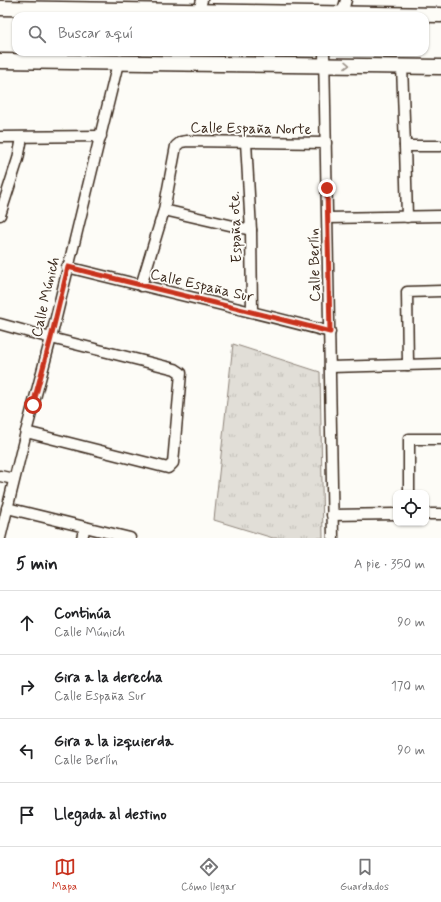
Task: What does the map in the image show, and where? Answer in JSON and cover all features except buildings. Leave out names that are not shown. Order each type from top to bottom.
[{"type":"main road","points":[[0,8],[54,4],[201,6],[282,12]]},
{"type":"main road","points":[[429,15],[441,15]]},
{"type":"main road","points":[[0,61],[118,63],[325,58],[402,66],[441,67]]},
{"type":"street","points":[[343,12],[346,0]]},
{"type":"street","name":"Calle Berlín","points":[[325,58],[332,538]]},
{"type":"street","name":"Calle Múnich","points":[[0,538],[51,338],[118,63]]},
{"type":"street","points":[[402,66],[407,217]]},
{"type":"street","points":[[0,137],[22,138],[101,136]]},
{"type":"street","points":[[0,215],[18,159],[22,138]]},
{"type":"street","name":"Calle España Norte","points":[[164,210],[176,146],[182,142],[326,143]]},
{"type":"street","name":"España ote.","points":[[246,142],[251,230],[252,311]]},
{"type":"street","points":[[404,146],[441,146]]},
{"type":"street","points":[[141,286],[164,210],[251,230]]},
{"type":"street","points":[[328,218],[441,216]]},
{"type":"street","name":"Calle España Sur","points":[[68,267],[141,286],[252,311],[330,332]]},
{"type":"street","points":[[408,365],[407,292],[441,291]]},
{"type":"street","points":[[0,324],[176,369],[181,373],[174,463],[168,468],[26,432]]},
{"type":"street","points":[[330,367],[441,364]]},
{"type":"street","points":[[409,490],[409,439],[441,439]]},
{"type":"street","points":[[0,476],[14,479]]},
{"type":"street","points":[[7,508],[130,538]]},
{"type":"street","points":[[332,514],[393,514]]},
{"type":"street","points":[[429,514],[441,514]]},
{"type":"street","points":[[82,538],[85,527]]},
{"type":"green space","points":[[233,344],[320,372],[323,538],[273,538],[214,520]]},
{"type":"route","points":[[33,405],[68,267],[141,286],[252,311],[330,332],[327,188]]}]
